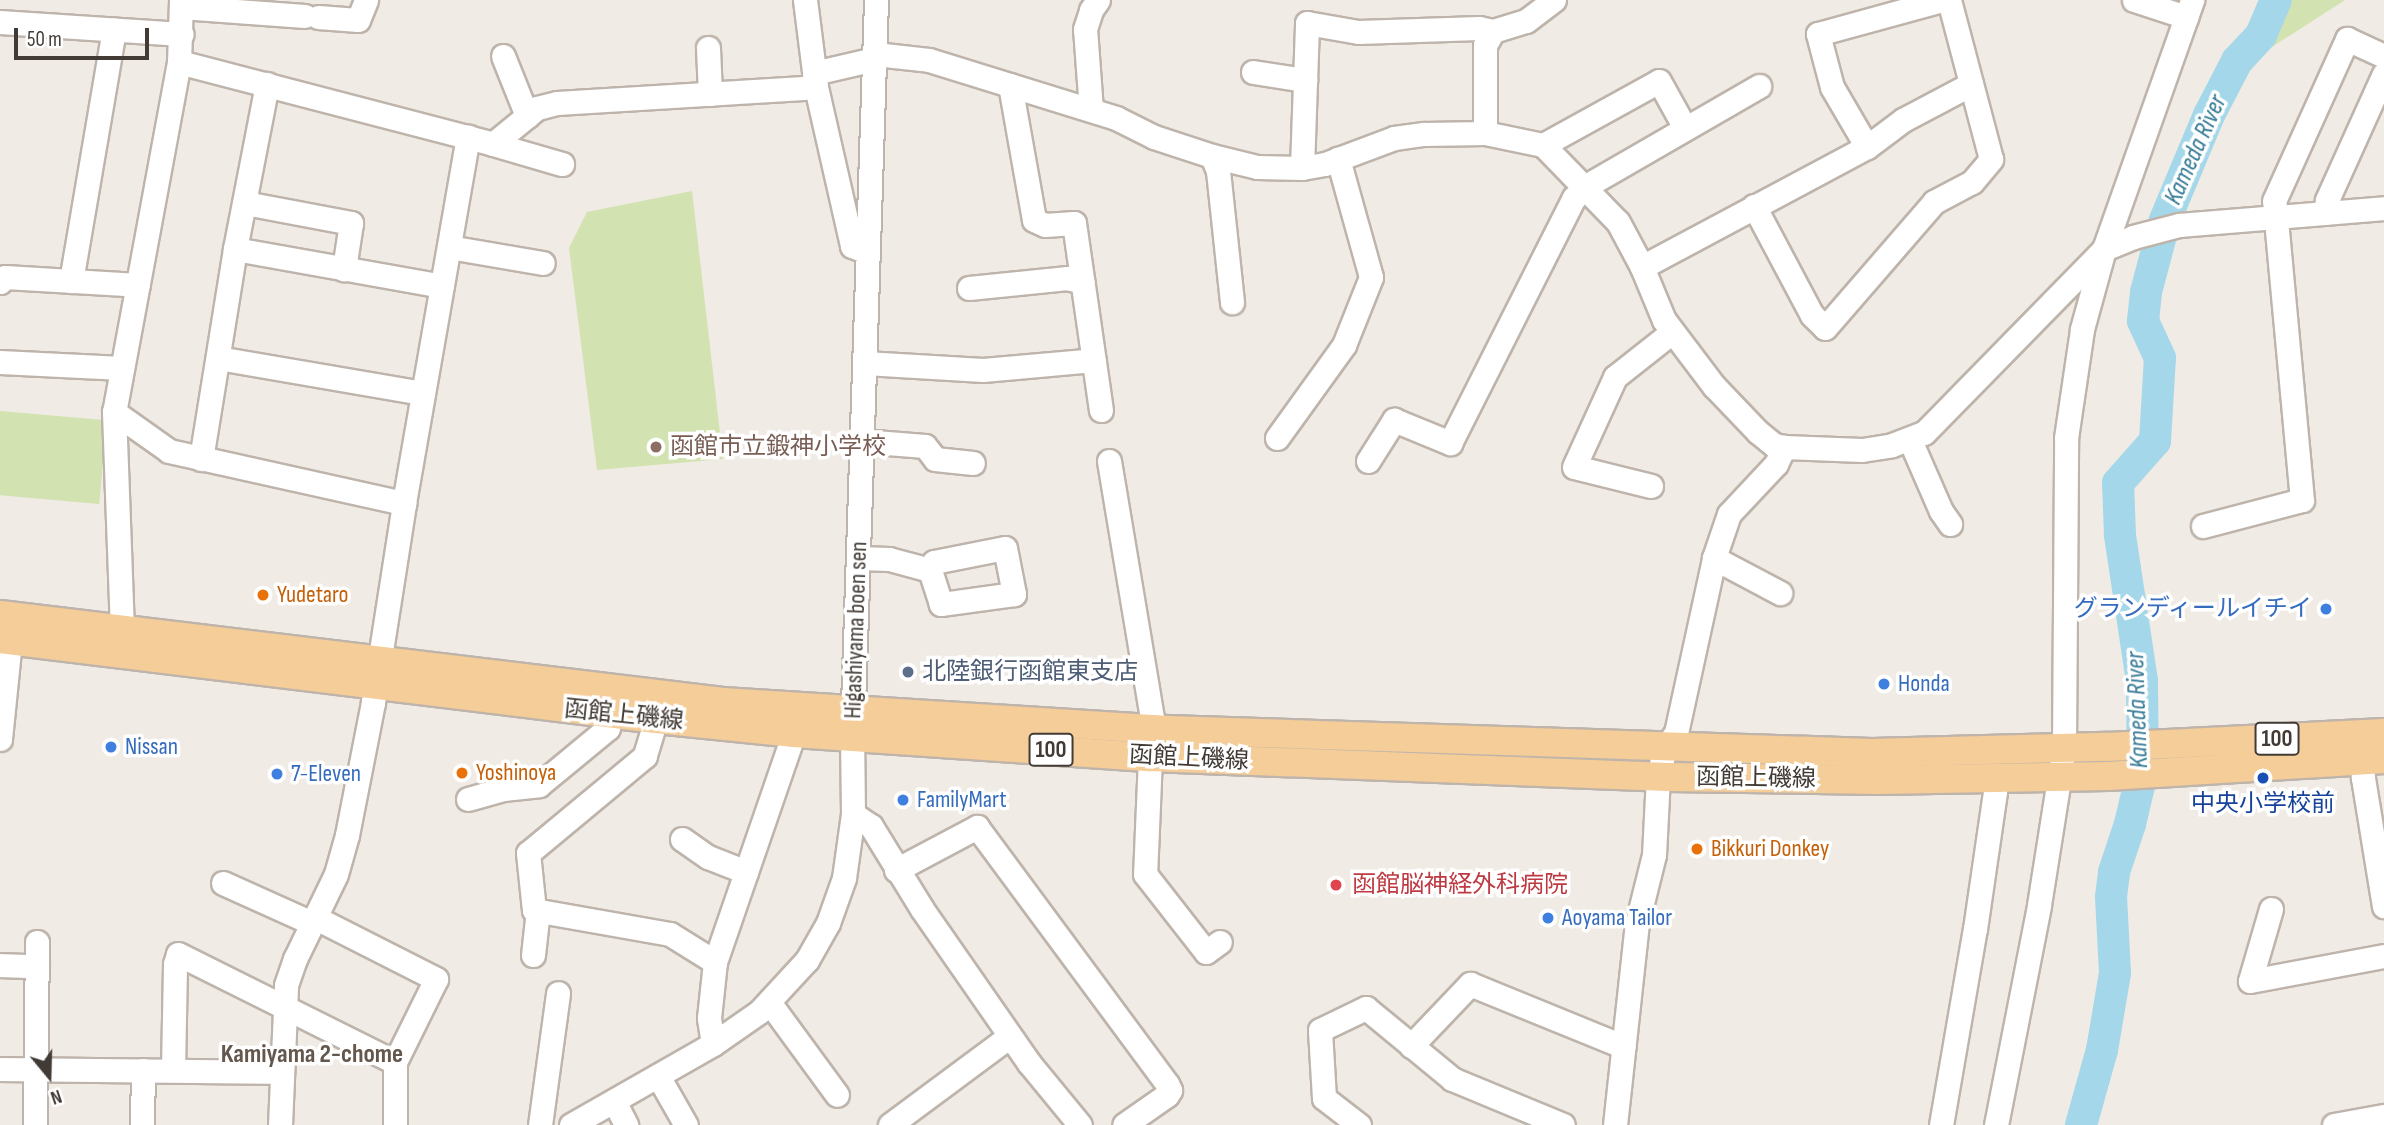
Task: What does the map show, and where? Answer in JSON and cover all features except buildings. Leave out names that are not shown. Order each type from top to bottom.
[{"type":"main road","name":"函館上磯線","points":[[3,631],[122,629],[377,671],[611,714],[794,733],[853,724],[1154,729],[1665,748],[1872,752],[2107,747],[2169,743],[2373,747]]},
{"type":"main road","name":"函館上磯線","points":[[3,631],[377,671],[723,702],[853,724],[1150,757],[1658,776],[1875,780],[2171,773],[2373,747]]},
{"type":"street","points":[[122,629],[114,412],[179,62],[181,3],[358,20],[366,0]]},
{"type":"street","points":[[804,0],[815,80],[852,246],[868,252]]},
{"type":"street","name":"Higashiyama boen sen","points":[[571,1125],[713,1044],[769,1002],[807,960],[828,922],[844,878],[853,814],[853,724],[876,0]]},
{"type":"street","points":[[1090,110],[1086,29],[1091,10],[1098,0]]},
{"type":"street","points":[[1302,168],[1307,23],[1358,32],[1479,27],[1493,31],[1526,21],[1555,0]]},
{"type":"street","points":[[1867,147],[1832,87],[1818,34],[1942,0]]},
{"type":"street","points":[[1754,206],[1812,315],[1825,328],[1934,202],[1972,182],[1991,159],[1949,0]]},
{"type":"street","points":[[1996,1125],[2061,777],[2064,748],[2066,438],[2082,329],[2104,249],[2189,8],[2134,0]]},
{"type":"street","points":[[0,22],[182,34]]},
{"type":"street","points":[[71,281],[114,30]]},
{"type":"street","points":[[1485,133],[1485,45],[1493,31]]},
{"type":"street","points":[[2203,526],[2302,500],[2273,217],[2274,201],[2347,39],[2384,56]]},
{"type":"street","points":[[708,48],[710,94]]},
{"type":"street","points":[[503,56],[527,116]]},
{"type":"street","points":[[493,144],[537,108],[557,103],[710,94],[815,80],[875,57],[929,60],[1090,110],[1212,156],[1257,167],[1302,168],[1338,159],[1394,138],[1485,133],[1543,145],[1586,186],[1618,222],[1672,332],[1723,395],[1758,432],[1774,444],[1784,447],[1862,450],[1910,440],[1924,433],[2104,249],[2165,227],[2384,208]]},
{"type":"street","points":[[179,62],[562,164]]},
{"type":"street","points":[[1253,72],[1306,80]]},
{"type":"street","points":[[2325,213],[2327,200],[2384,74]]},
{"type":"street","points":[[1543,145],[1659,80],[1685,128]]},
{"type":"street","points":[[201,459],[235,249],[267,84]]},
{"type":"street","points":[[1642,267],[1867,147],[1903,120],[1971,84]]},
{"type":"street","points":[[1010,85],[1034,220],[1045,225],[1074,223],[1101,410]]},
{"type":"street","points":[[1368,461],[1394,420],[1450,443],[1574,198],[1586,186],[1759,86]]},
{"type":"street","points":[[280,1125],[283,1007],[290,972],[336,874],[347,835],[468,137]]},
{"type":"street","points":[[1212,156],[1218,171],[1232,302]]},
{"type":"street","points":[[1277,438],[1344,345],[1371,277],[1338,159]]},
{"type":"street","points":[[245,203],[351,223],[344,269]]},
{"type":"street","points":[[449,247],[543,263]]},
{"type":"street","points":[[235,249],[442,286]]},
{"type":"street","points":[[0,282],[5,277],[138,285]]},
{"type":"street","points":[[969,288],[1067,278],[1083,282]]},
{"type":"street","points":[[1651,486],[1574,467],[1615,377],[1672,332]]},
{"type":"street","points":[[218,358],[424,393]]},
{"type":"street","points":[[865,363],[983,370],[1094,360]]},
{"type":"street","points":[[0,362],[122,368]]},
{"type":"street","points":[[114,412],[169,451],[404,503]]},
{"type":"street","points":[[1910,440],[1941,511],[1950,524]]},
{"type":"street","points":[[862,441],[925,446],[935,459],[973,463]]},
{"type":"street","points":[[1615,1125],[1637,923],[1654,855],[1658,776],[1665,748],[1676,733],[1714,558],[1728,514],[1776,464],[1784,447]]},
{"type":"street","points":[[1109,461],[1154,729],[1150,757],[1145,874],[1206,952],[1220,942]]},
{"type":"street","points":[[858,558],[889,559],[929,570]]},
{"type":"street","points":[[1714,558],[1780,593]]},
{"type":"street","points":[[0,739],[3,631]]},
{"type":"street","points":[[468,799],[503,789],[539,785],[608,728],[611,714]]},
{"type":"street","points":[[656,719],[645,756],[528,853],[534,910],[670,934],[715,962]]},
{"type":"street","points":[[713,1044],[709,1018],[715,962],[794,733]]},
{"type":"street","points":[[2373,747],[2384,906]]},
{"type":"street","points":[[1941,1125],[1975,929],[1995,778]]},
{"type":"street","points":[[853,814],[871,826],[896,870],[1010,1036],[1080,1125]]},
{"type":"street","points":[[896,870],[977,827],[1170,1090],[1167,1095],[1124,1125]]},
{"type":"street","points":[[682,839],[708,857],[746,872]]},
{"type":"street","points":[[223,883],[313,920],[436,979],[395,1062],[396,1125]]},
{"type":"street","points":[[2271,909],[2250,981],[2384,956]]},
{"type":"street","points":[[533,954],[538,911]]},
{"type":"street","points":[[35,1125],[37,942]]},
{"type":"street","points":[[173,1070],[175,964],[178,954],[395,1062]]},
{"type":"street","points":[[0,965],[37,966]]},
{"type":"street","points":[[1411,1046],[1470,984],[1624,1047]]},
{"type":"street","points":[[540,1125],[558,993]]},
{"type":"street","points":[[769,1002],[837,1095]]},
{"type":"street","points":[[1359,1125],[1324,1098],[1321,1030],[1366,1008],[1452,1079],[1563,1125]]},
{"type":"street","points":[[890,1125],[1010,1036]]},
{"type":"street","points":[[0,1069],[281,1072]]},
{"type":"street","points":[[142,1125],[143,1070]]},
{"type":"street","points":[[658,1076],[686,1125]]},
{"type":"street","points":[[614,1101],[626,1125]]},
{"type":"street","points":[[2334,1125],[2384,1116]]},
{"type":"green space","points":[[2286,0],[2345,0],[2264,52]]},
{"type":"green space","points":[[692,191],[723,459],[597,470],[569,248],[587,212]]},
{"type":"green space","points":[[0,411],[107,420],[99,504],[0,495]]},
{"type":"waterway","name":"Kameda River","points":[[2081,1125],[2102,1050],[2115,973],[2111,897],[2114,872],[2130,824],[2143,769],[2142,681],[2120,535],[2118,483],[2155,441],[2160,358],[2143,321],[2146,292],[2165,220],[2209,115],[2237,61],[2261,35],[2276,0]]},
{"type":"place","name":"函館市立鍛神小学校","points":[[656,447]]},
{"type":"place","name":"Yudetaro","points":[[263,595]]},
{"type":"place","name":"グランディールイチイ","points":[[2326,609]]},
{"type":"place","name":"北陸銀行函館東支店","points":[[908,672]]},
{"type":"place","name":"Honda","points":[[1884,684]]},
{"type":"place","name":"Nissan","points":[[111,747]]},
{"type":"place","name":"Yoshinoya","points":[[462,773]]},
{"type":"place","name":"7-Eleven","points":[[277,774]]},
{"type":"place","name":"中央小学校前","points":[[2263,778]]},
{"type":"place","name":"FamilyMart","points":[[903,800]]},
{"type":"place","name":"Bikkuri Donkey","points":[[1697,849]]},
{"type":"place","name":"函館脳神経外科病院","points":[[1336,885]]},
{"type":"place","name":"Aoyama Tailor","points":[[1548,918]]},
{"type":"district","name":"Kamiyama 2-chome","points":[[312,1055]]}]
